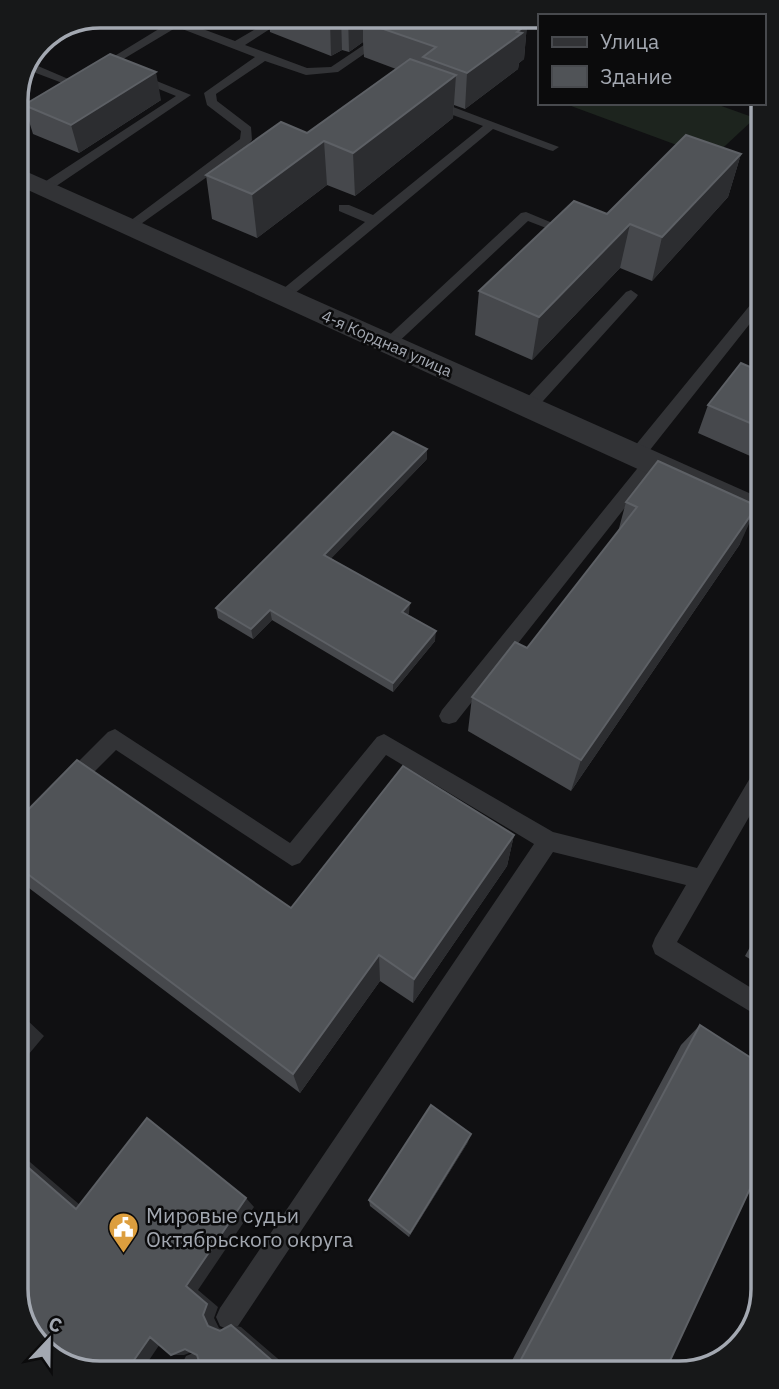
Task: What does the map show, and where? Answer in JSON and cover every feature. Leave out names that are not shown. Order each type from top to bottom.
[{"type":"street","name":"4-я Кордная улица","points":[[28,180],[751,508]]},
{"type":"lane","points":[[28,112],[168,28]]},
{"type":"lane","points":[[189,28],[306,72],[334,71],[397,28]]},
{"type":"lane","points":[[236,46],[265,28]]},
{"type":"lane","points":[[131,227],[245,150],[247,130],[211,102],[210,93],[264,56]]},
{"type":"lane","points":[[28,180],[44,188],[185,95],[106,65]]},
{"type":"lane","points":[[35,68],[74,84]]},
{"type":"lane","points":[[414,97],[552,147]]},
{"type":"lane","points":[[283,296],[491,125]]},
{"type":"lane","points":[[344,208],[374,221]]},
{"type":"lane","points":[[388,344],[526,216],[576,236]]},
{"type":"lane","points":[[528,407],[631,296]]},
{"type":"lane","points":[[449,716],[751,313]]},
{"type":"lane","points":[[59,795],[115,738],[292,856],[384,743],[548,841],[702,879]]},
{"type":"lane","points":[[751,795],[663,946],[751,1001]]},
{"type":"lane","points":[[229,1317],[548,841]]},
{"type":"shaded area","points":[[568,105],[719,105],[751,117],[751,122],[712,158]]},
{"type":"building","points":[[381,28],[522,28],[517,32],[522,33],[467,73],[423,57],[436,47]]},
{"type":"building","points":[[110,54],[156,72],[71,125],[28,107],[28,103]]},
{"type":"building","points":[[410,59],[456,75],[353,153],[324,141],[252,194],[206,175],[281,122],[307,133]]},
{"type":"building","points":[[686,135],[741,154],[662,237],[630,224],[539,317],[479,291],[574,201],[607,214]]},
{"type":"building","points":[[741,363],[750,367],[751,423],[708,405]]},
{"type":"building","points":[[393,432],[427,449],[324,555],[410,603],[402,612],[436,631],[393,683],[270,610],[251,629],[216,608]]},
{"type":"building","points":[[658,461],[751,503],[751,515],[581,760],[472,697],[515,642],[527,648],[637,507],[626,502]]},
{"type":"building","points":[[77,760],[291,908],[403,766],[514,835],[414,979],[379,955],[293,1074],[28,874],[28,810]]},
{"type":"building","points":[[700,1025],[751,1058],[751,1187],[670,1361],[520,1361]]},
{"type":"building","points":[[431,1105],[471,1134],[410,1233],[369,1200]]},
{"type":"building","name":"Мировые судьи Октябрьского округа","points":[[147,1118],[246,1198],[186,1286],[207,1304],[203,1315],[208,1326],[220,1331],[231,1325],[272,1361],[199,1361],[197,1355],[185,1349],[171,1355],[150,1337],[133,1361],[86,1360],[60,1349],[40,1329],[30,1307],[28,1167],[76,1209]]},
{"type":"place","name":"Мировые судьи Октябрьского округа","points":[[123,1254]]}]
